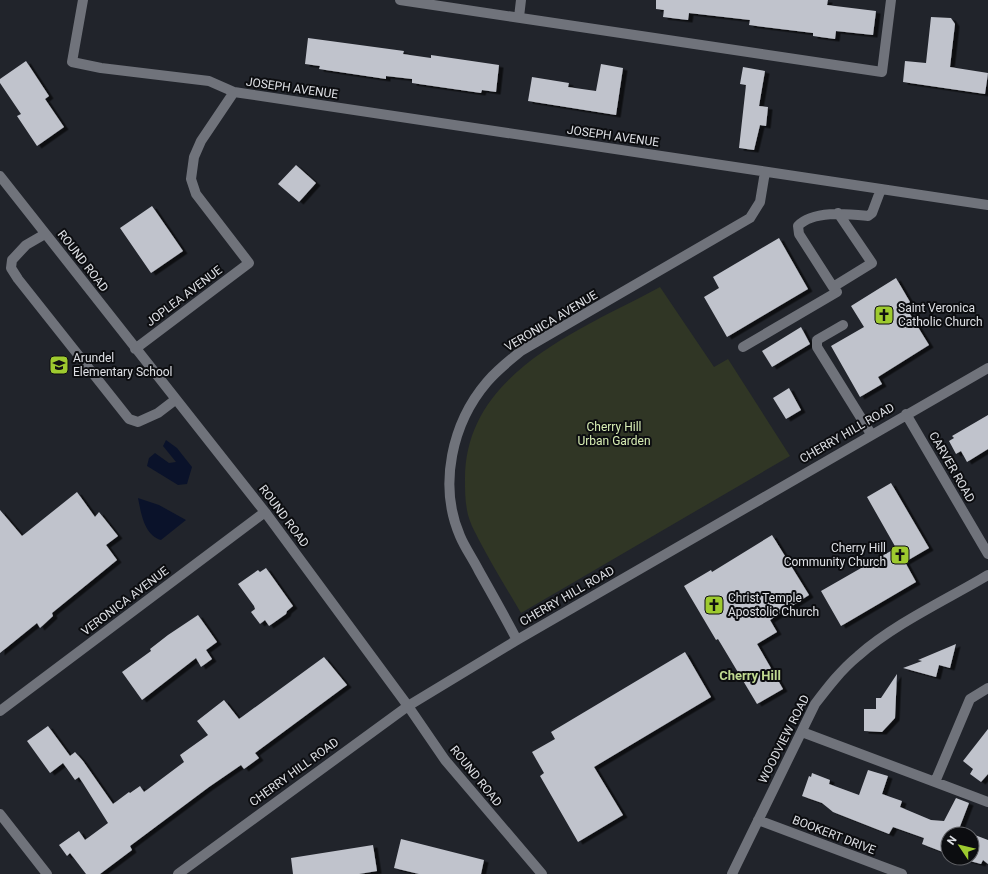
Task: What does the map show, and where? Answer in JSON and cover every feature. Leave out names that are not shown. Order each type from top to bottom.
[{"type":"street","name":"JOSEPH AVENUE","points":[[83,0],[72,62],[101,68],[209,81],[234,92],[988,205]]},
{"type":"street","points":[[400,0],[882,72],[891,0]]},
{"type":"street","points":[[519,17],[521,0]]},
{"type":"street","name":"JOPLEA AVENUE","points":[[136,349],[248,263],[196,194],[192,179],[194,157],[201,141],[234,92]]},
{"type":"street","name":"VERONICA AVENUE","points":[[517,640],[460,536],[452,512],[449,490],[450,465],[454,444],[473,403],[486,384],[500,368],[521,352],[750,218],[760,202],[765,172]]},
{"type":"street","name":"ROUND ROAD","points":[[0,176],[175,400],[265,512],[408,706],[445,760],[542,874]]},
{"type":"street","points":[[743,347],[837,292],[799,234],[798,226],[804,220],[838,213],[868,216],[872,213],[881,189]]},
{"type":"street","points":[[833,287],[872,263],[838,213]]},
{"type":"street","points":[[45,234],[26,245],[12,260],[11,268],[18,279],[129,419],[138,422],[158,413],[175,400]]},
{"type":"street","points":[[843,325],[817,340],[817,347],[871,434]]},
{"type":"street","name":"CHERRY HILL ROAD","points":[[178,874],[408,706],[517,640],[871,434],[988,368]]},
{"type":"street","name":"CARVER ROAD","points":[[906,414],[988,554]]},
{"type":"street","name":"VERONICA AVENUE","points":[[0,711],[265,512]]},
{"type":"street","name":"WOODVIEW ROAD","points":[[732,874],[802,732],[820,698],[833,680],[858,656],[885,636],[988,575]]},
{"type":"street","points":[[935,782],[970,699],[988,688]]},
{"type":"street","points":[[802,732],[988,802]]},
{"type":"street","points":[[0,814],[47,874]]},
{"type":"street","name":"BOOKERT DRIVE","points":[[758,820],[902,874]]},
{"type":"green space","name":"Cherry Hill Urban Garden","points":[[660,287],[714,367],[728,359],[790,456],[521,613],[494,568],[468,516],[465,479],[470,442],[484,410],[506,383],[533,359],[564,338]]},
{"type":"water","points":[[166,440],[177,448],[192,467],[187,484],[178,485],[147,466],[149,458],[155,453],[169,463],[176,462],[163,446]]},
{"type":"water","points":[[138,498],[159,505],[186,520],[161,540],[151,533],[144,523]]},
{"type":"building","points":[[656,0],[828,0],[827,5],[876,11],[873,35],[836,31],[835,39],[813,36],[813,33],[749,25],[750,20],[689,13],[688,20],[663,17],[664,10],[656,9]]},
{"type":"building","points":[[931,17],[951,18],[955,24],[950,67],[988,73],[985,94],[903,82],[905,61],[926,63]]},
{"type":"building","points":[[308,38],[404,51],[403,54],[431,58],[431,55],[499,65],[496,92],[482,90],[481,93],[412,83],[412,79],[386,76],[386,79],[319,69],[320,66],[305,64]]},
{"type":"building","points":[[26,61],[49,96],[45,99],[64,127],[37,146],[17,116],[21,114],[0,83],[0,79]]},
{"type":"building","points":[[601,64],[623,68],[616,115],[528,101],[532,77],[569,83],[568,87],[596,91]]},
{"type":"building","points":[[743,67],[765,71],[759,106],[768,107],[766,126],[760,125],[754,150],[739,148],[746,85],[740,84]]},
{"type":"building","points":[[296,165],[316,183],[299,202],[278,184]]},
{"type":"building","points":[[152,206],[183,251],[151,273],[120,228]]},
{"type":"building","points":[[779,238],[808,289],[727,337],[704,297],[719,288],[713,277]]},
{"type":"building","points":[[896,278],[910,302],[905,306],[929,345],[878,377],[882,384],[860,397],[831,346],[864,327],[851,306]]},
{"type":"building","points":[[801,327],[810,344],[772,367],[762,351]]},
{"type":"building","points":[[789,388],[801,410],[786,419],[773,398]]},
{"type":"building","points":[[988,415],[988,449],[967,462],[961,451],[956,454],[949,441],[954,438],[952,436]]},
{"type":"building","name":"Cherry Hill Community Church","points":[[891,483],[929,548],[905,562],[916,582],[841,626],[821,591],[896,548],[867,497]]},
{"type":"building","points":[[77,492],[95,517],[99,512],[118,536],[106,545],[117,560],[52,613],[53,616],[40,628],[37,623],[0,653],[0,510],[22,536]]},
{"type":"building","points":[[772,535],[809,595],[770,620],[777,632],[757,644],[783,689],[757,704],[684,586],[711,570],[712,572]]},
{"type":"building","points":[[266,568],[293,606],[287,611],[286,614],[269,626],[265,620],[260,624],[251,612],[255,609],[254,606],[238,584],[258,570],[260,572]]},
{"type":"building","points":[[198,615],[217,642],[206,650],[212,659],[201,667],[196,658],[142,700],[122,672],[151,651],[150,649],[168,635]]},
{"type":"building","points":[[956,644],[950,668],[939,665],[936,677],[903,668],[922,661],[918,660]]},
{"type":"building","points":[[685,652],[711,697],[594,767],[623,815],[578,842],[540,776],[544,773],[532,752],[555,739],[551,732]]},
{"type":"building","points":[[324,657],[347,685],[255,753],[259,758],[244,769],[241,765],[209,787],[130,846],[132,850],[100,874],[86,874],[70,853],[67,856],[59,845],[79,831],[85,840],[108,823],[79,777],[75,780],[63,763],[50,773],[27,741],[48,726],[70,756],[75,752],[83,761],[113,804],[140,786],[144,792],[184,762],[180,755],[208,735],[197,721],[224,700],[239,719]]},
{"type":"building","points":[[897,674],[895,718],[882,732],[864,731],[864,709],[876,709],[876,698],[881,698]]},
{"type":"building","points":[[988,729],[988,774],[981,782],[970,774],[973,769],[963,761]]},
{"type":"building","points":[[868,770],[888,776],[882,794],[902,801],[900,807],[931,820],[944,821],[956,798],[969,803],[960,826],[940,826],[940,851],[922,844],[924,838],[893,827],[889,834],[833,812],[822,803],[802,796],[809,776],[811,777],[812,773],[830,780],[829,784],[859,795]]},
{"type":"building","points":[[980,837],[988,840],[988,864],[983,860],[981,864]]},
{"type":"building","points":[[401,839],[484,860],[481,874],[419,874],[394,868]]},
{"type":"building","points":[[373,845],[377,871],[359,874],[293,874],[291,858]]},
{"type":"place","name":"Saint Veronica Catholic Church","points":[[884,315]]},
{"type":"place","name":"Arundel Elementary School","points":[[59,365]]},
{"type":"place","name":"Cherry Hill Community Church","points":[[900,555]]},
{"type":"place","name":"Christ Temple Apostolic Church","points":[[714,605]]},
{"type":"district","name":"Cherry Hill","points":[[750,675]]}]
